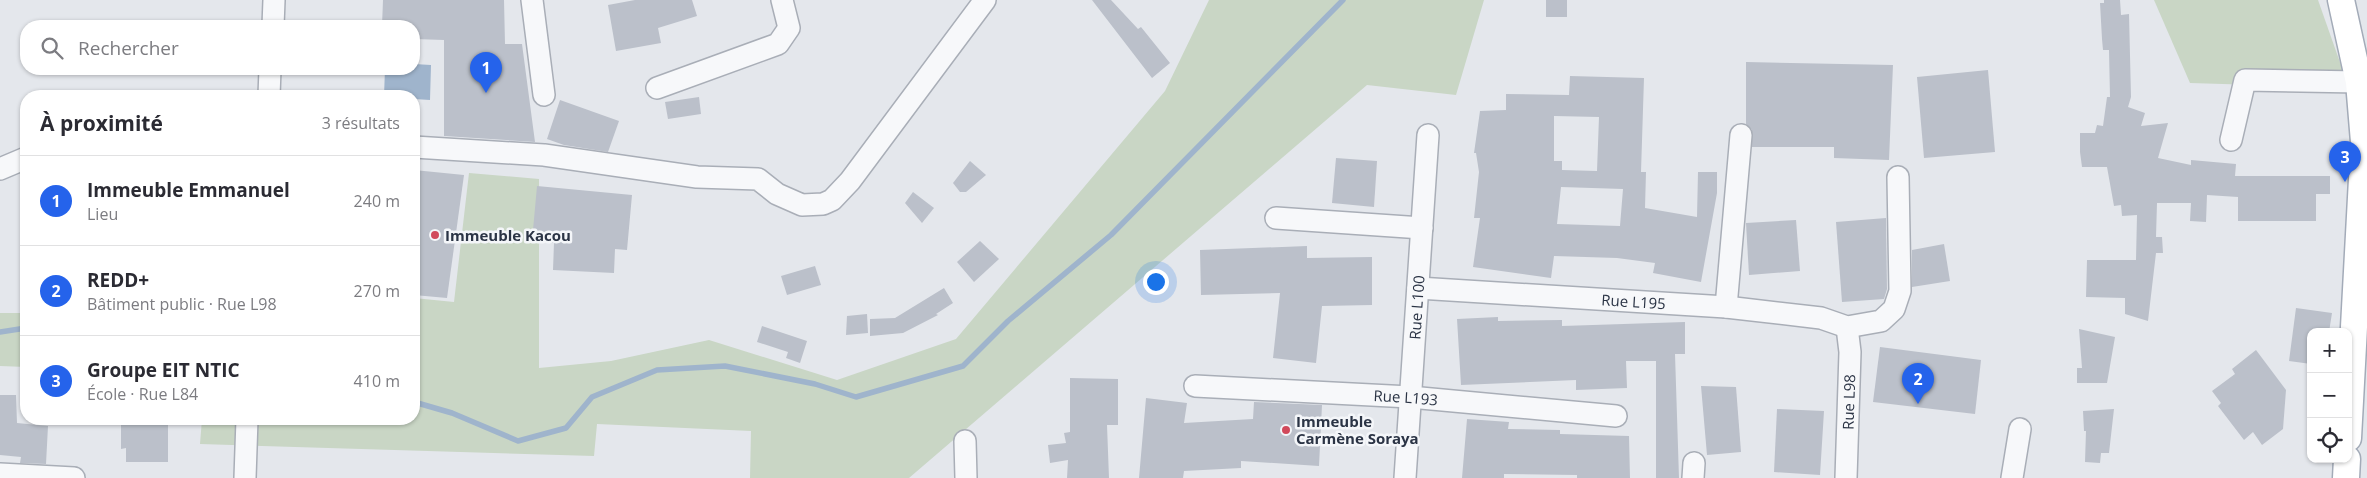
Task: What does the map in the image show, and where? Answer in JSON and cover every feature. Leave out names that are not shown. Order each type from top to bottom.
[{"type":"main road","points":[[2341,0],[2359,82],[2364,142],[2361,345],[2351,418]]},
{"type":"main road","points":[[2346,478],[2347,463]]},
{"type":"street","points":[[273,20],[274,0]]},
{"type":"street","points":[[532,0],[544,95]]},
{"type":"street","points":[[657,88],[778,44],[789,28],[782,0]]},
{"type":"street","points":[[420,148],[544,155],[697,177],[758,179],[777,194],[802,205],[823,204],[832,200],[850,181],[985,0]]},
{"type":"street","points":[[269,90],[270,75]]},
{"type":"street","points":[[2231,140],[2245,80],[2359,82]]},
{"type":"street","name":"Rue L100","points":[[1405,478],[1428,135]]},
{"type":"street","points":[[1726,307],[1742,135]]},
{"type":"street","points":[[0,169],[20,161]]},
{"type":"street","points":[[1847,326],[1881,321],[1894,309],[1900,291],[1898,177]]},
{"type":"street","points":[[1276,218],[1422,228]]},
{"type":"street","name":"Rue L195","points":[[1418,288],[1726,307],[1821,318],[1847,326]]},
{"type":"street","name":"Rue L98","points":[[1846,478],[1850,352],[1847,326]]},
{"type":"street","name":"Rue L193","points":[[1196,386],[1410,397],[1616,416]]},
{"type":"street","points":[[245,478],[247,425]]},
{"type":"street","points":[[2012,478],[2020,429]]},
{"type":"street","points":[[965,441],[966,478]]},
{"type":"street","points":[[0,474],[74,478]]},
{"type":"green space","points":[[1209,0],[1484,0],[1456,95],[1367,85],[909,478],[750,478],[751,431],[597,424],[594,456],[200,444],[202,425],[420,425],[420,299],[454,302],[469,173],[539,179],[539,368],[611,361],[709,340],[837,380],[956,339],[1165,91]]},
{"type":"green space","points":[[2154,0],[2318,0],[2349,88],[2190,83]]},
{"type":"green space","points":[[0,313],[20,313],[20,367],[0,366]]},
{"type":"water","points":[[420,64],[431,65],[430,100],[420,99],[420,90],[384,90],[385,75],[420,75]]},
{"type":"building","points":[[383,0],[504,0],[505,44],[522,44],[535,142],[444,136],[444,40],[420,39],[420,20],[382,20]]},
{"type":"building","points":[[635,0],[692,0],[697,16],[658,28],[661,43],[616,51],[608,5]]},
{"type":"building","points":[[1092,0],[1111,0],[1138,29],[1141,27],[1170,63],[1152,78]]},
{"type":"building","points":[[1546,0],[1567,0],[1567,17],[1546,17]]},
{"type":"building","points":[[2104,0],[2120,0],[2121,15],[2129,14],[2131,97],[2128,107],[2145,113],[2141,126],[2168,123],[2158,158],[2191,165],[2191,160],[2236,164],[2235,176],[2330,176],[2330,194],[2316,194],[2316,221],[2238,221],[2238,197],[2207,195],[2206,222],[2190,221],[2191,203],[2157,203],[2156,237],[2162,237],[2163,253],[2156,253],[2148,321],[2125,314],[2125,298],[2086,297],[2087,260],[2136,260],[2137,215],[2122,216],[2121,205],[2114,206],[2107,167],[2082,167],[2080,152],[2080,133],[2095,133],[2097,125],[2103,126],[2107,97],[2110,97],[2109,50],[2103,50],[2102,39],[2100,3],[2104,3]]},
{"type":"building","points":[[1746,62],[1893,65],[1889,160],[1834,158],[1834,147],[1752,147],[1752,130],[1746,124]]},
{"type":"building","points":[[1988,70],[1995,152],[1924,158],[1917,77]]},
{"type":"building","points":[[1570,76],[1644,78],[1641,172],[1646,172],[1645,208],[1697,217],[1698,172],[1717,172],[1717,193],[1701,282],[1653,273],[1655,263],[1617,258],[1554,256],[1551,278],[1473,267],[1480,218],[1474,218],[1479,172],[1476,153],[1474,153],[1480,111],[1506,110],[1506,94],[1569,95]],"holes":[[[1554,116],[1599,117],[1597,171],[1562,170],[1562,161],[1554,161]],[[1561,187],[1623,189],[1620,226],[1557,224]]]},
{"type":"building","points":[[699,97],[701,114],[668,119],[665,102]]},
{"type":"building","points":[[560,100],[619,121],[608,152],[564,145],[547,139]]},
{"type":"building","points":[[1336,158],[1377,161],[1374,207],[1332,203]]},
{"type":"building","points":[[970,161],[986,175],[966,192],[960,192],[953,183]]},
{"type":"building","name":"Immeuble Kacou","points":[[420,171],[464,175],[447,298],[420,296]]},
{"type":"building","points":[[537,186],[632,195],[627,250],[615,249],[614,273],[553,270],[554,243],[532,241]]},
{"type":"building","points":[[913,192],[934,208],[922,223],[905,203]]},
{"type":"building","points":[[1886,218],[1887,289],[1884,299],[1842,302],[1836,222]]},
{"type":"building","points":[[1796,220],[1800,271],[1749,275],[1746,223]]},
{"type":"building","points":[[980,241],[999,259],[974,282],[957,262]]},
{"type":"building","points":[[1944,244],[1950,281],[1912,287],[1912,250]]},
{"type":"building","points":[[1307,246],[1307,258],[1372,257],[1372,305],[1322,306],[1316,363],[1273,358],[1280,293],[1201,295],[1200,250]]},
{"type":"building","points":[[815,266],[821,285],[787,295],[781,276]]},
{"type":"building","points":[[944,288],[953,303],[936,314],[938,315],[903,333],[870,336],[870,319],[895,318]]},
{"type":"building","points":[[2296,308],[2332,313],[2330,328],[2307,328],[2307,363],[2289,361]]},
{"type":"building","points":[[867,314],[868,333],[846,335],[847,316]]},
{"type":"building","points":[[1498,317],[1498,321],[1562,320],[1562,326],[1685,322],[1685,354],[1675,354],[1679,478],[1656,478],[1656,361],[1626,361],[1627,388],[1576,390],[1576,380],[1461,385],[1457,319]]},
{"type":"building","points":[[762,326],[807,341],[800,363],[786,358],[788,352],[757,342]]},
{"type":"building","points":[[2079,329],[2115,337],[2107,383],[2077,383],[2077,368],[2082,368]]},
{"type":"building","points":[[1880,347],[1981,360],[1975,414],[1873,402]]},
{"type":"building","points":[[2256,350],[2286,390],[2283,429],[2262,445],[2253,432],[2244,440],[2218,406],[2221,403],[2212,391],[2235,374],[2232,369]]},
{"type":"building","points":[[1070,378],[1118,379],[1118,425],[1107,425],[1109,478],[1067,478],[1068,460],[1050,463],[1048,445],[1066,443],[1064,433],[1070,432]]},
{"type":"building","points":[[1701,386],[1736,387],[1741,452],[1707,455]]},
{"type":"building","points":[[0,395],[16,395],[17,423],[20,425],[48,426],[46,464],[20,463],[21,457],[0,455]]},
{"type":"building","points":[[1146,398],[1187,403],[1184,423],[1253,419],[1254,402],[1322,405],[1319,466],[1241,461],[1241,468],[1184,471],[1183,478],[1139,478]]},
{"type":"building","points":[[1777,409],[1824,411],[1820,475],[1774,472]]},
{"type":"building","points":[[2114,409],[2109,453],[2101,453],[2100,463],[2085,462],[2086,431],[2084,431],[2083,411]]},
{"type":"building","points":[[1467,419],[1509,422],[1508,429],[1560,430],[1560,434],[1629,436],[1630,478],[1577,478],[1577,475],[1504,474],[1504,478],[1462,478]]},
{"type":"building","points":[[121,425],[168,425],[168,462],[126,462],[126,448],[121,449]]},
{"type":"waterway","points":[[420,404],[452,413],[518,441],[566,428],[592,397],[657,370],[725,366],[815,384],[856,397],[963,366],[1008,321],[1111,235],[1343,0]]},
{"type":"waterway","points":[[0,332],[20,329]]},
{"type":"place","name":"Immeuble Emmanuel","points":[[486,93]]},
{"type":"place","name":"Groupe EIT NTIC","points":[[2345,182]]},
{"type":"place","name":"Immeuble Kacou","points":[[435,235]]},
{"type":"place","name":"REDD+","points":[[1918,404]]},
{"type":"place","name":"Immeuble Carmène Soraya","points":[[1286,430]]}]
